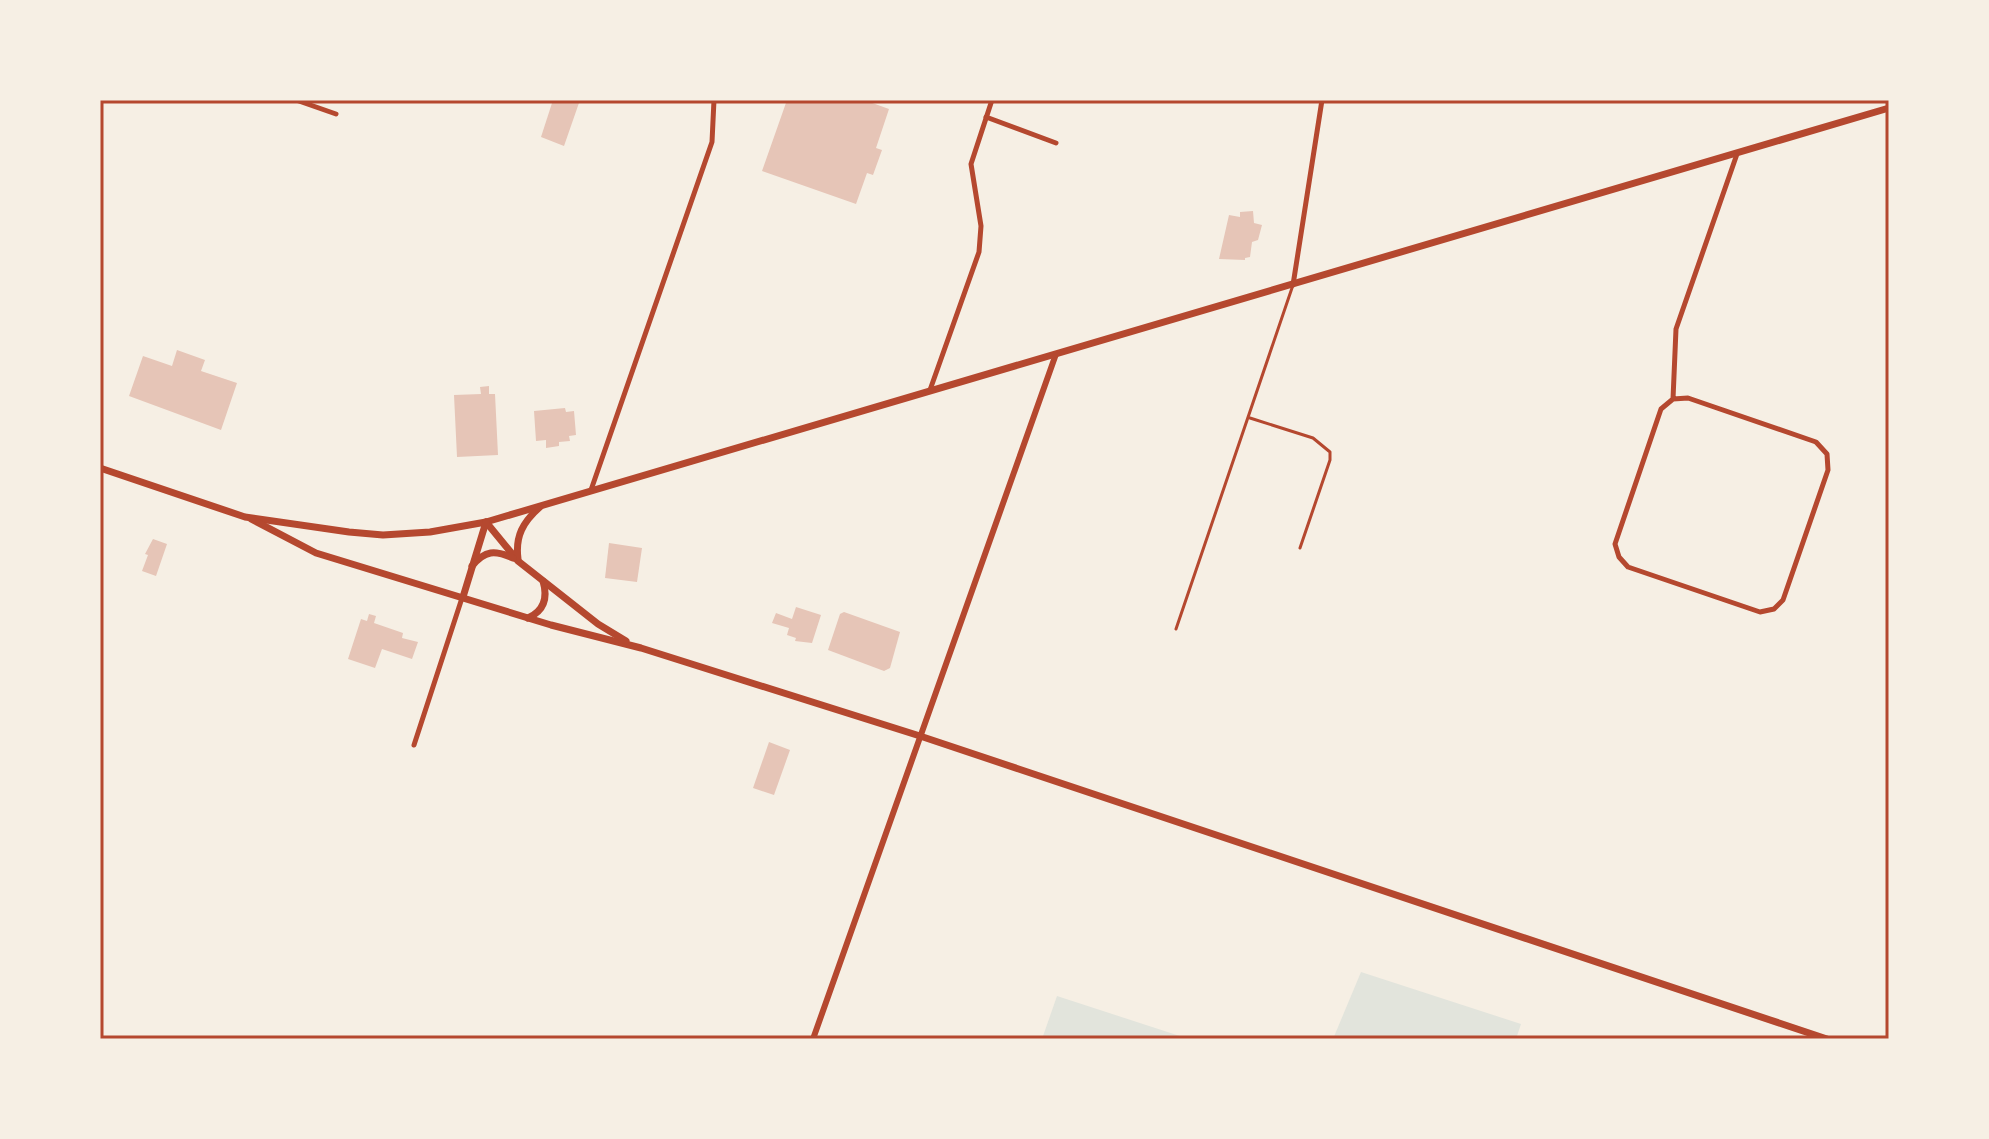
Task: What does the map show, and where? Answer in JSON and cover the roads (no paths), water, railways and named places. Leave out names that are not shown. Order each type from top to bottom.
[{"type":"main road","points":[[245,517],[383,535],[430,532],[486,522],[1889,108]]},
{"type":"main road","points":[[100,468],[245,517],[316,553],[528,618],[635,646],[920,736],[1827,1039]]},
{"type":"main road","points":[[518,561],[516,546],[520,531],[528,517],[542,506]]},
{"type":"main road","points":[[486,522],[518,561],[598,624],[635,646]]},
{"type":"main road","points":[[463,597],[486,522]]},
{"type":"main road","points":[[469,570],[487,552],[495,551],[518,561]]},
{"type":"main road","points":[[528,618],[538,614],[543,605],[546,591],[543,581]]},
{"type":"street","points":[[296,100],[336,114]]},
{"type":"street","points":[[590,491],[712,142],[714,100]]},
{"type":"street","points":[[930,390],[979,252],[981,226],[971,164],[992,100]]},
{"type":"street","points":[[1293,285],[1322,100]]},
{"type":"street","points":[[986,117],[1056,143]]},
{"type":"street","points":[[1673,399],[1688,398],[1816,442],[1827,454],[1828,470],[1783,600],[1774,609],[1760,612],[1628,567],[1619,557],[1615,544],[1661,409],[1673,399],[1676,329],[1737,154]]},
{"type":"street","points":[[813,1039],[1056,354]]},
{"type":"street","points":[[414,745],[463,597]]},
{"type":"lane","points":[[1176,629],[1293,285]]},
{"type":"lane","points":[[1250,418],[1313,438],[1330,452],[1300,548]]}]
